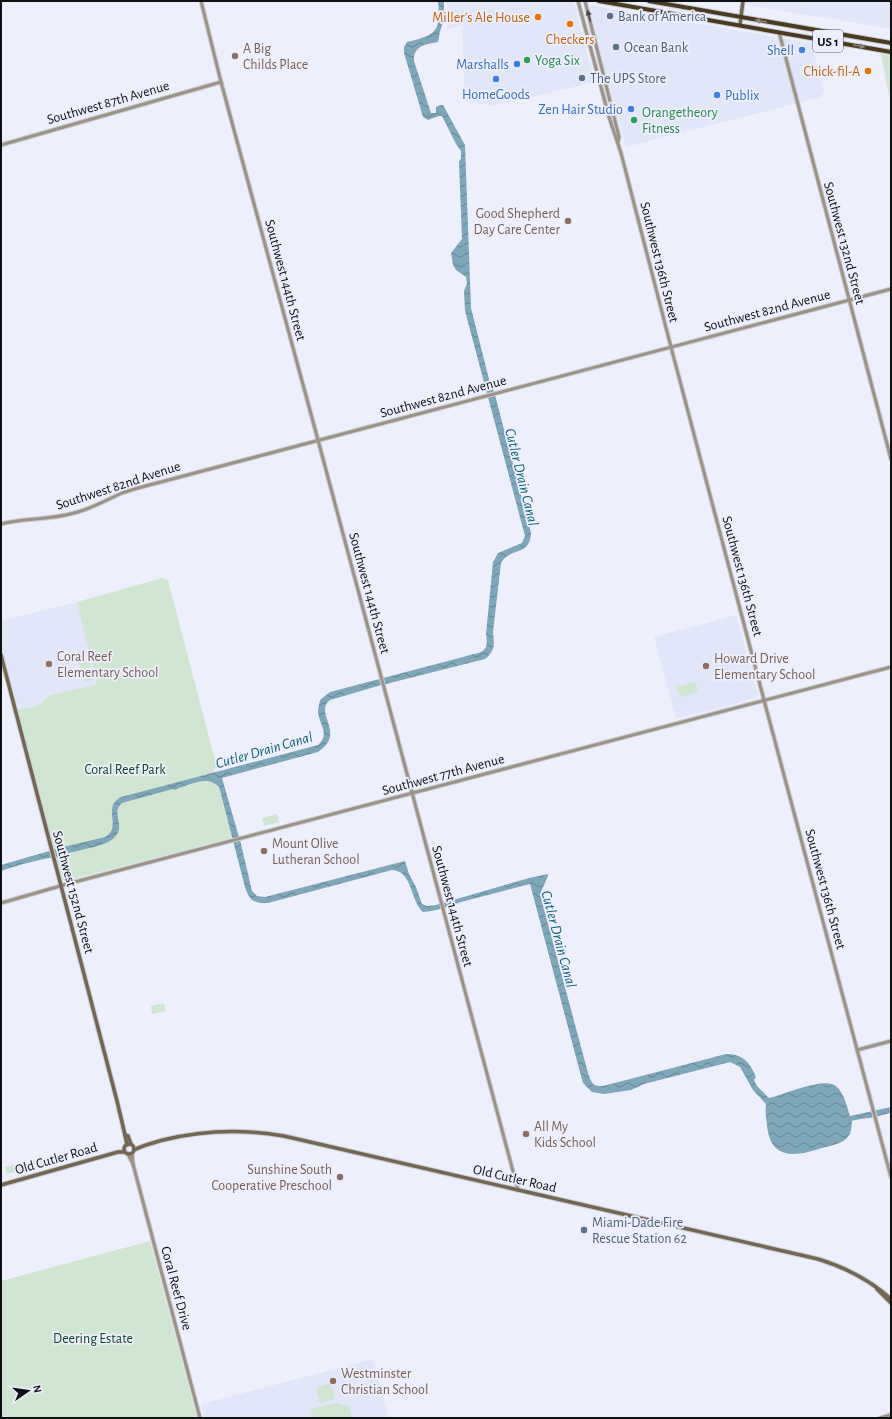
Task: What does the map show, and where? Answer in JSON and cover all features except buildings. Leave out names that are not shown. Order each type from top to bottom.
[{"type":"highway","name":"US 1","points":[[599,1],[891,52]]},
{"type":"highway","name":"US 1","points":[[649,1],[891,43]]},
{"type":"highway","points":[[779,32],[780,24]]},
{"type":"highway","points":[[878,49],[879,41]]},
{"type":"main road","points":[[740,25],[743,1]]},
{"type":"main road","name":"Southwest 152nd Street","points":[[1,655],[129,1149]]},
{"type":"main road","name":"Old Cutler Road","points":[[1,1185],[177,1137],[225,1131],[262,1132],[818,1259],[845,1270],[877,1289]]},
{"type":"main road","points":[[877,1289],[881,1290],[891,1299]]},
{"type":"main road","points":[[877,1289],[891,1303]]},
{"type":"street","name":"Southwest 144th Street","points":[[201,1],[221,82],[518,1190]]},
{"type":"street","name":"Southwest 136th Street","points":[[578,1],[609,117],[618,142],[891,1177]]},
{"type":"street","name":"Southwest 136th Street","points":[[585,1],[619,137],[618,142]]},
{"type":"street","name":"Southwest 132nd Street","points":[[779,32],[891,458]]},
{"type":"street","name":"Southwest 87th Avenue","points":[[1,144],[221,82]]},
{"type":"street","name":"Southwest 82nd Avenue","points":[[1,524],[74,513],[95,506],[133,489],[891,289]]},
{"type":"street","name":"Southwest 77th Avenue","points":[[1,903],[241,838],[891,667]]},
{"type":"street","points":[[857,1050],[891,1041]]},
{"type":"street","name":"Coral Reef Drive","points":[[129,1149],[200,1418]]},
{"type":"street","points":[[880,1418],[891,1415]]},
{"type":"shaded area","points":[[447,1],[571,1],[574,3],[595,82],[493,106],[465,101],[462,25],[447,29]]},
{"type":"shaded area","points":[[739,1],[891,1],[891,29],[745,5]]},
{"type":"shaded area","points":[[589,5],[811,43],[824,91],[821,97],[626,147],[606,76]]},
{"type":"shaded area","name":"Coral Reef Elementary School","points":[[77,602],[98,684],[48,696],[40,705],[20,709],[19,711],[1,646],[1,621]]},
{"type":"shaded area","name":"Howard Drive Elementary School","points":[[736,615],[758,695],[755,698],[676,719],[654,637]]},
{"type":"shaded area","name":"Westminster Christian School","points":[[373,1359],[389,1418],[204,1418],[202,1404]]},
{"type":"green space","points":[[881,54],[891,55],[891,101],[888,92]]},
{"type":"green space","name":"Coral Reef Park","points":[[162,578],[168,580],[217,768],[214,769],[232,838],[65,881],[60,875],[18,712],[19,709],[39,705],[48,696],[97,684],[77,602]]},
{"type":"green space","points":[[89,661],[94,679],[84,682],[79,663]]},
{"type":"green space","points":[[695,682],[698,692],[680,697],[677,687]]},
{"type":"green space","points":[[277,814],[279,822],[264,826],[262,818]]},
{"type":"green space","points":[[164,1003],[166,1011],[152,1014],[151,1006]]},
{"type":"green space","points":[[42,1158],[44,1165],[31,1169],[29,1162]]},
{"type":"green space","points":[[20,1163],[22,1170],[7,1174],[5,1167]]},
{"type":"green space","name":"Deering Estate","points":[[150,1241],[197,1418],[1,1418],[1,1281]]},
{"type":"green space","points":[[331,1383],[335,1399],[320,1403],[316,1388]]},
{"type":"green space","points":[[336,1403],[349,1406],[352,1418],[313,1418],[310,1409]]},
{"type":"water","points":[[438,1],[444,1],[444,16],[438,42],[425,45],[418,49],[414,56],[414,61],[431,113],[436,113],[436,107],[443,105],[465,145],[471,308],[531,533],[530,541],[527,546],[509,555],[501,563],[493,632],[494,647],[489,656],[485,659],[378,686],[330,700],[326,705],[325,711],[330,731],[330,738],[326,745],[318,752],[222,778],[241,844],[252,891],[257,896],[265,897],[405,861],[422,904],[427,906],[436,905],[529,878],[548,874],[540,894],[588,1073],[594,1084],[599,1086],[607,1085],[726,1054],[732,1054],[741,1057],[747,1062],[756,1077],[754,1080],[757,1086],[769,1098],[815,1084],[824,1083],[832,1084],[842,1093],[850,1116],[891,1107],[891,1113],[852,1121],[850,1134],[842,1142],[802,1153],[786,1153],[779,1150],[773,1145],[769,1136],[766,1117],[766,1104],[753,1090],[740,1067],[730,1062],[644,1084],[631,1090],[604,1094],[592,1092],[583,1083],[530,884],[433,911],[423,912],[419,907],[404,875],[392,870],[268,903],[259,903],[250,898],[245,887],[219,787],[215,783],[205,781],[122,803],[117,812],[119,826],[116,836],[106,843],[61,856],[33,861],[1,871],[1,865],[63,847],[105,837],[110,833],[112,828],[112,812],[115,801],[121,797],[318,745],[322,741],[324,734],[318,708],[320,700],[330,692],[482,652],[486,646],[493,562],[498,553],[522,543],[525,536],[465,311],[464,291],[467,283],[466,277],[456,270],[453,265],[451,253],[462,239],[459,162],[461,158],[461,151],[442,116],[428,120],[423,117],[404,53],[404,47],[407,42],[430,34],[437,26],[439,11]]},
{"type":"place","name":"Bank of America","points":[[610,16]]},
{"type":"place","name":"Miller's Ale House","points":[[538,17]]},
{"type":"place","name":"Checkers","points":[[570,24]]},
{"type":"place","name":"Ocean Bank","points":[[616,47]]},
{"type":"place","name":"Shell","points":[[802,50]]},
{"type":"place","name":"A Big Childs Place","points":[[235,56]]},
{"type":"place","name":"Yoga Six","points":[[527,60]]},
{"type":"place","name":"Marshalls","points":[[517,64]]},
{"type":"place","name":"Chick-fil-A","points":[[868,71]]},
{"type":"place","name":"The UPS Store","points":[[582,78]]},
{"type":"place","name":"HomeGoods","points":[[496,79]]},
{"type":"place","name":"Publix","points":[[717,95]]},
{"type":"place","name":"Zen Hair Studio","points":[[631,109]]},
{"type":"place","name":"Orangetheory Fitness","points":[[634,120]]},
{"type":"place","name":"Good Shepherd Day Care Center","points":[[568,221]]},
{"type":"place","name":"Coral Reef Elementary School","points":[[49,664]]},
{"type":"place","name":"Howard Drive Elementary School","points":[[706,666]]},
{"type":"place","name":"Mount Olive Lutheran School","points":[[264,851]]},
{"type":"place","name":"All My Kids School","points":[[526,1134]]},
{"type":"place","name":"Sunshine South Cooperative Preschool","points":[[340,1177]]},
{"type":"place","name":"Miami-Dade Fire Rescue Station 62","points":[[584,1230]]},
{"type":"place","name":"Westminster Christian School","points":[[333,1381]]},
{"type":"water label","name":"Cutler Drain Canal","points":[[522,477]]},
{"type":"water label","name":"Cutler Drain Canal","points":[[264,750]]},
{"type":"water label","name":"Cutler Drain Canal","points":[[559,939]]}]
